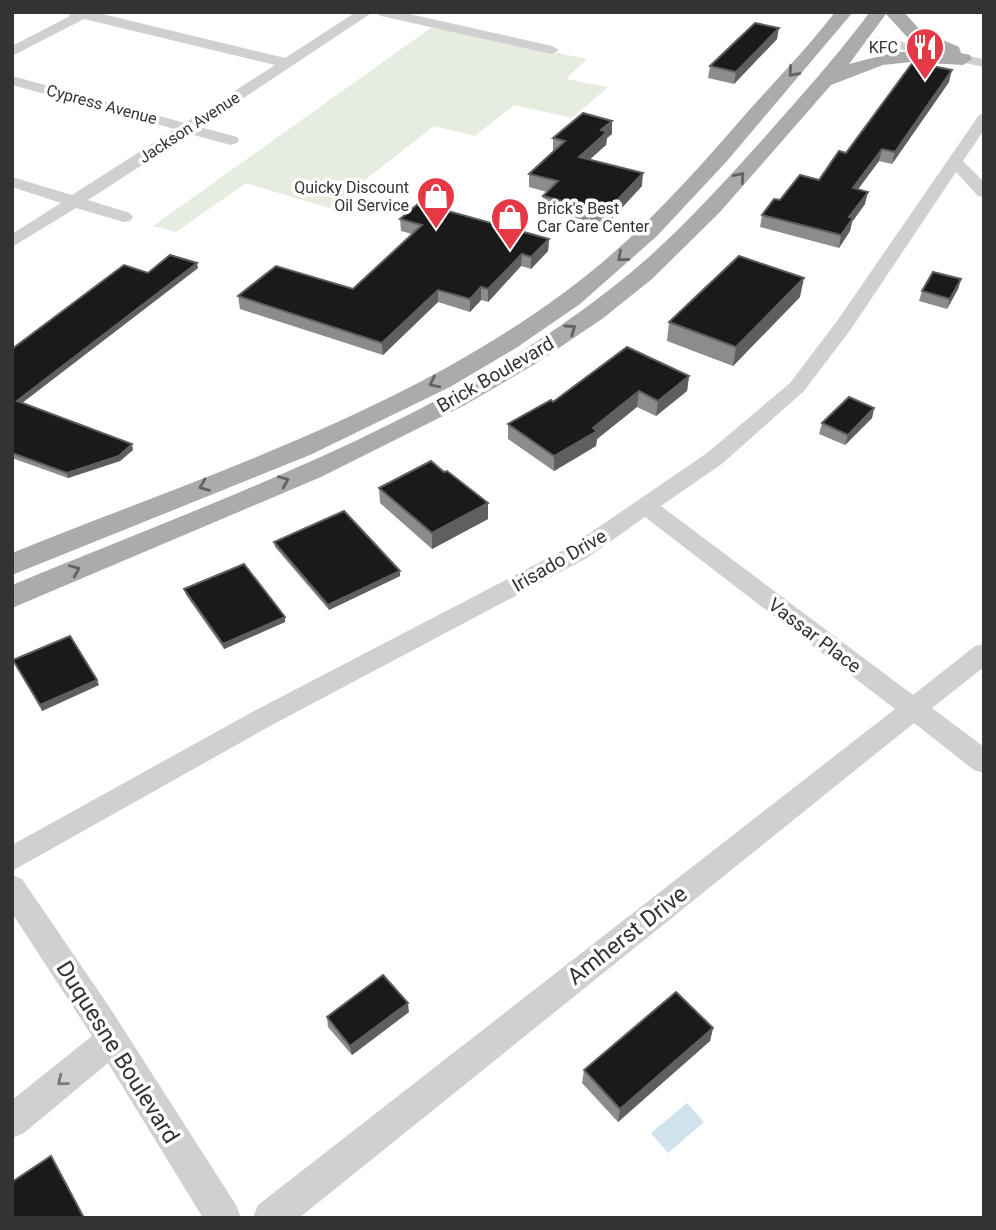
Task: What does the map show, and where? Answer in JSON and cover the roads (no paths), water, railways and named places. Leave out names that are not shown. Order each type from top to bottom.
[{"type":"main road","name":"Brick Boulevard","points":[[12,597],[351,452],[440,406],[553,342],[643,275],[684,237],[825,83],[870,39],[879,12]]},
{"type":"main road","points":[[894,12],[907,29],[942,47],[984,63]]},
{"type":"main road","name":"Brick Boulevard","points":[[12,565],[299,448],[456,372],[530,327],[574,296],[645,237],[702,179],[841,16]]},
{"type":"main road","points":[[841,16],[845,29],[870,39],[903,38],[907,29]]},
{"type":"main road","points":[[825,83],[862,63],[884,58],[923,56],[963,59]]},
{"type":"street","name":"Jackson Avenue","points":[[12,242],[366,12]]},
{"type":"street","points":[[381,12],[552,50]]},
{"type":"street","points":[[12,52],[81,13],[286,63]]},
{"type":"street","points":[[870,39],[984,63]]},
{"type":"street","name":"Cypress Avenue","points":[[12,80],[231,140]]},
{"type":"street","name":"Irisado Drive","points":[[12,859],[241,730],[579,552],[715,458],[797,387],[844,325],[984,118]]},
{"type":"street","points":[[954,162],[984,192]]},
{"type":"street","points":[[12,182],[124,217]]},
{"type":"street","name":"Vassar Place","points":[[647,507],[984,762]]},
{"type":"street","name":"Amherst Drive","points":[[271,1218],[984,653]]},
{"type":"street","name":"Duquesne Boulevard","points":[[12,888],[112,1040],[223,1218]]},
{"type":"street","points":[[12,1121],[112,1040]]},
{"type":"water","points":[[687,1103],[704,1122],[668,1153],[651,1133]]},
{"type":"place","name":"KFC","points":[[925,81]]},
{"type":"place","name":"Quicky Discount Oil Service","points":[[436,230]]},
{"type":"place","name":"Brick's Best Car Care Center","points":[[510,251]]}]
